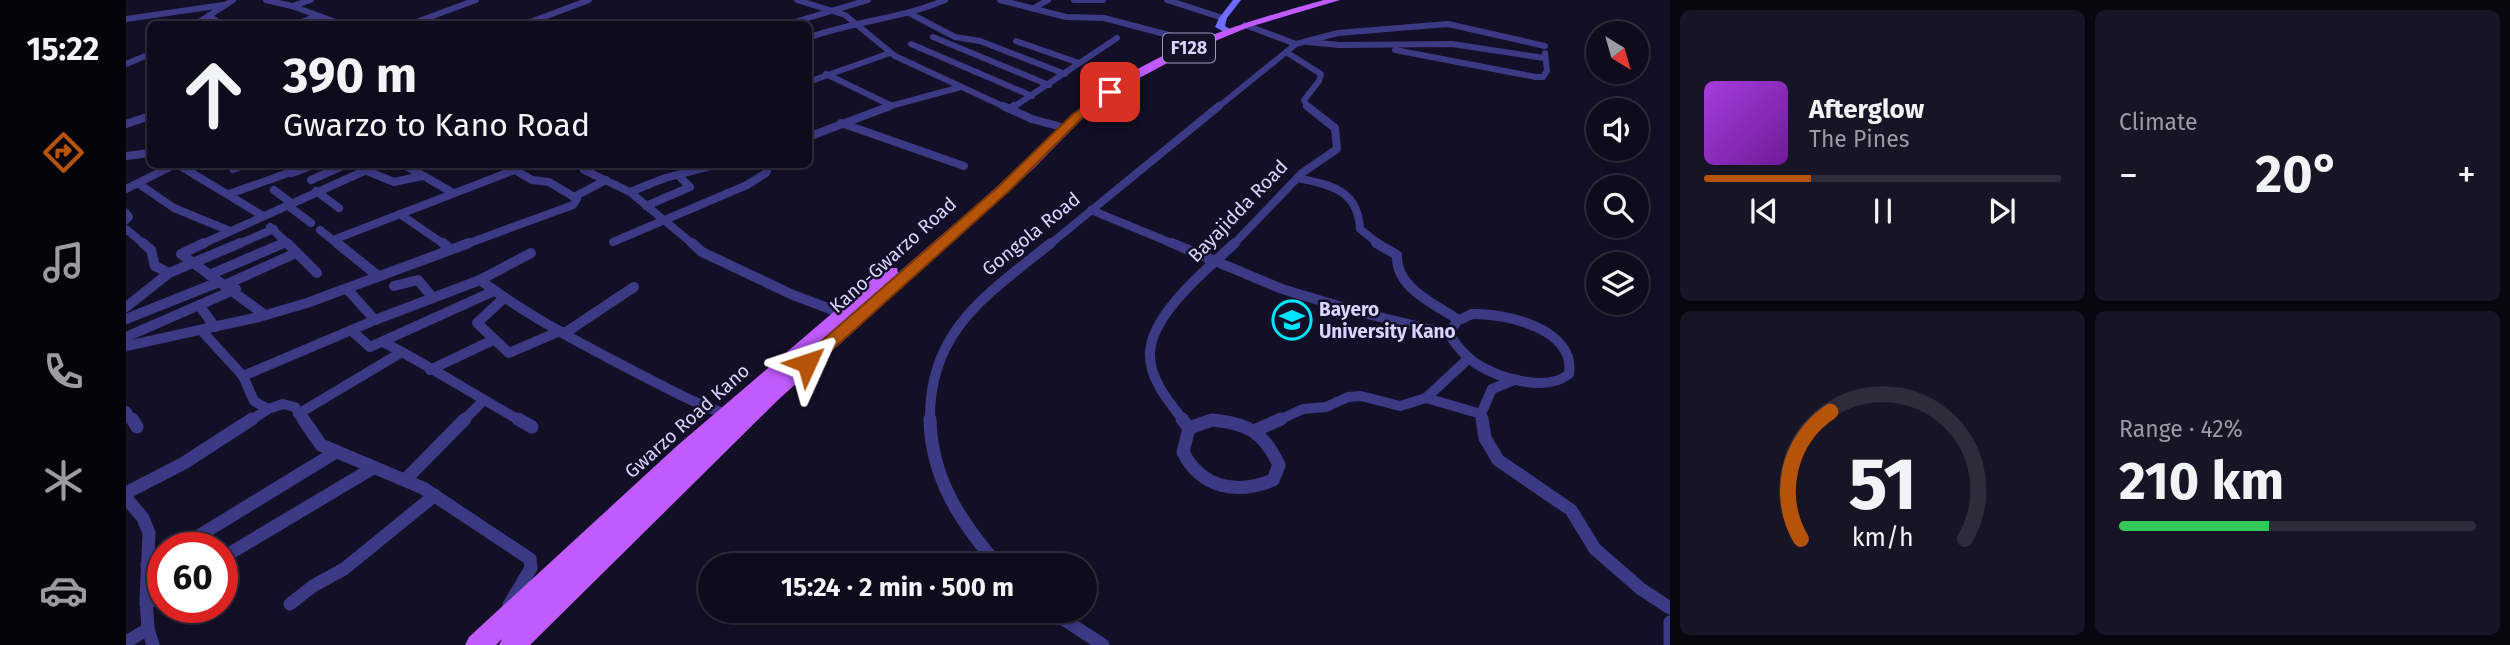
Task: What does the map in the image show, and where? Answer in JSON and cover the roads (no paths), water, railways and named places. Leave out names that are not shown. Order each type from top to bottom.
[{"type":"main road","name":"F128","points":[[1063,130],[1126,81],[1199,43],[1245,25],[1335,0]]},
{"type":"main road","name":"Gwarzo Road Kano","points":[[478,645],[675,460],[841,313],[1036,146],[1063,130]]},
{"type":"main road","name":"Kano-Gwarzo Road","points":[[512,645],[761,405],[920,260],[1004,188],[1063,130]]},
{"type":"street","points":[[201,21],[233,0]]},
{"type":"street","points":[[266,0],[291,4],[332,21]]},
{"type":"street","points":[[291,4],[311,0]]},
{"type":"street","points":[[419,21],[476,0]]},
{"type":"street","points":[[533,21],[589,0]]},
{"type":"street","points":[[797,0],[845,15],[858,23],[890,53],[961,88],[1063,130]]},
{"type":"street","points":[[798,21],[868,0]]},
{"type":"street","points":[[812,37],[858,23],[909,13],[945,0]]},
{"type":"street","points":[[1000,0],[1066,17],[1104,18],[1199,43]]},
{"type":"street","points":[[1034,8],[1048,0]]},
{"type":"street","points":[[1074,0],[1103,0]]},
{"type":"street","points":[[1167,0],[1223,18]]},
{"type":"street","points":[[1228,31],[1220,27],[1223,18],[1237,0]]},
{"type":"street","points":[[126,19],[223,5]]},
{"type":"street","points":[[909,13],[955,37],[980,41],[1065,74]]},
{"type":"street","points":[[209,16],[216,21]]},
{"type":"street","points":[[304,21],[317,16]]},
{"type":"street","points":[[1245,25],[1299,43],[1392,49],[1536,77],[1543,77],[1547,71],[1545,47],[1456,25],[1338,33],[1299,43]]},
{"type":"street","points":[[933,37],[1049,85]]},
{"type":"street","points":[[1010,109],[1117,38]]},
{"type":"street","points":[[1016,41],[1079,63]]},
{"type":"street","name":"Gongola Road","points":[[988,553],[959,517],[945,490],[934,458],[929,402],[947,341],[968,312],[1299,43]]},
{"type":"street","points":[[911,44],[1032,96]]},
{"type":"street","points":[[1339,45],[1452,44],[1544,58]]},
{"type":"street","name":"Bayajidda Road","points":[[1189,428],[1161,387],[1150,355],[1151,342],[1162,320],[1308,167],[1337,149],[1335,128],[1307,107],[1304,100],[1320,81],[1321,74],[1286,52]]},
{"type":"street","points":[[812,80],[890,53]]},
{"type":"street","points":[[126,64],[147,55]]},
{"type":"street","points":[[826,74],[890,105]]},
{"type":"street","points":[[812,135],[890,105],[961,88]]},
{"type":"street","points":[[126,124],[147,117]]},
{"type":"street","points":[[841,123],[964,166]]},
{"type":"street","points":[[126,156],[147,153]]},
{"type":"street","points":[[126,190],[169,168]]},
{"type":"street","points":[[184,168],[229,194],[261,217],[317,273]]},
{"type":"street","points":[[311,180],[338,168]]},
{"type":"street","points":[[265,315],[181,254],[316,191],[372,168]]},
{"type":"street","points":[[409,168],[453,193]]},
{"type":"street","points":[[583,168],[629,192],[711,257],[841,313]]},
{"type":"street","points":[[629,192],[704,168]]},
{"type":"street","points":[[613,242],[758,179],[768,168]]},
{"type":"street","points":[[126,346],[265,315],[347,289],[573,205],[577,199],[549,182],[533,180],[517,169],[333,240]]},
{"type":"street","points":[[229,194],[292,171]]},
{"type":"street","points":[[366,171],[387,182],[399,184],[422,176]]},
{"type":"street","points":[[646,206],[690,187],[678,175]]},
{"type":"street","points":[[1297,178],[1326,185],[1348,196],[1360,213],[1360,229],[1374,242],[1397,255],[1396,269],[1405,283],[1457,319]]},
{"type":"street","points":[[574,197],[606,180]]},
{"type":"street","points":[[139,184],[174,208],[230,231]]},
{"type":"street","points":[[274,190],[311,223]]},
{"type":"street","points":[[316,191],[339,208]]},
{"type":"street","points":[[1091,210],[1215,262],[1321,302],[1449,334],[1469,358],[1514,380],[1549,383],[1569,373],[1571,364],[1568,354],[1546,333],[1514,318],[1481,313],[1457,319],[1449,334]]},
{"type":"street","points":[[126,213],[129,217],[126,220]]},
{"type":"street","points":[[400,214],[428,230],[450,249]]},
{"type":"street","points":[[126,229],[150,250],[155,266],[169,273]]},
{"type":"street","points":[[126,307],[169,273],[274,229]]},
{"type":"street","points":[[320,230],[378,276]]},
{"type":"street","points":[[209,275],[285,243]]},
{"type":"street","points":[[126,319],[227,285],[296,253]]},
{"type":"street","points":[[243,376],[380,318],[481,280],[531,253]]},
{"type":"street","points":[[394,286],[418,280],[433,298]]},
{"type":"street","points":[[481,280],[499,295],[563,332],[705,408],[727,414]]},
{"type":"street","points":[[126,337],[199,305],[227,285]]},
{"type":"street","points":[[499,295],[477,323],[509,353],[563,332],[634,287]]},
{"type":"street","points":[[347,289],[402,334]]},
{"type":"street","points":[[352,331],[368,347],[499,295]]},
{"type":"street","points":[[199,305],[215,327]]},
{"type":"street","points":[[201,330],[243,376],[254,401],[268,409]]},
{"type":"street","points":[[430,370],[493,340]]},
{"type":"street","points":[[383,342],[532,427]]},
{"type":"street","points":[[298,414],[402,352]]},
{"type":"street","points":[[1254,431],[1303,409],[1326,407],[1348,397],[1361,396],[1400,405],[1426,398],[1469,358]]},
{"type":"street","points":[[1514,380],[1492,389],[1481,414],[1485,438],[1498,460],[1570,510],[1595,549],[1641,589],[1670,608]]},
{"type":"street","points":[[1426,398],[1481,414]]},
{"type":"street","points":[[405,480],[484,400]]},
{"type":"street","points":[[149,532],[143,518],[126,496],[184,463],[268,409],[288,404],[295,407],[321,444],[435,495],[530,559],[531,568],[495,628]]},
{"type":"street","points":[[126,411],[137,427]]},
{"type":"street","points":[[1212,420],[1226,421],[1254,431],[1275,452],[1278,463],[1276,474],[1269,483],[1257,489],[1225,488],[1195,471],[1186,460],[1182,448],[1189,428],[1212,420]]},
{"type":"street","points":[[204,532],[336,452]]},
{"type":"street","points":[[238,548],[373,468]]},
{"type":"street","points":[[290,604],[313,586],[344,569],[435,495]]},
{"type":"street","points":[[147,565],[146,604],[148,629],[153,645]]},
{"type":"street","points":[[1670,622],[1670,643]]},
{"type":"street","points":[[1069,623],[1102,645]]},
{"type":"street","points":[[126,642],[148,629]]},
{"type":"place","name":"Bayero University Kano","points":[[1292,320]]}]
